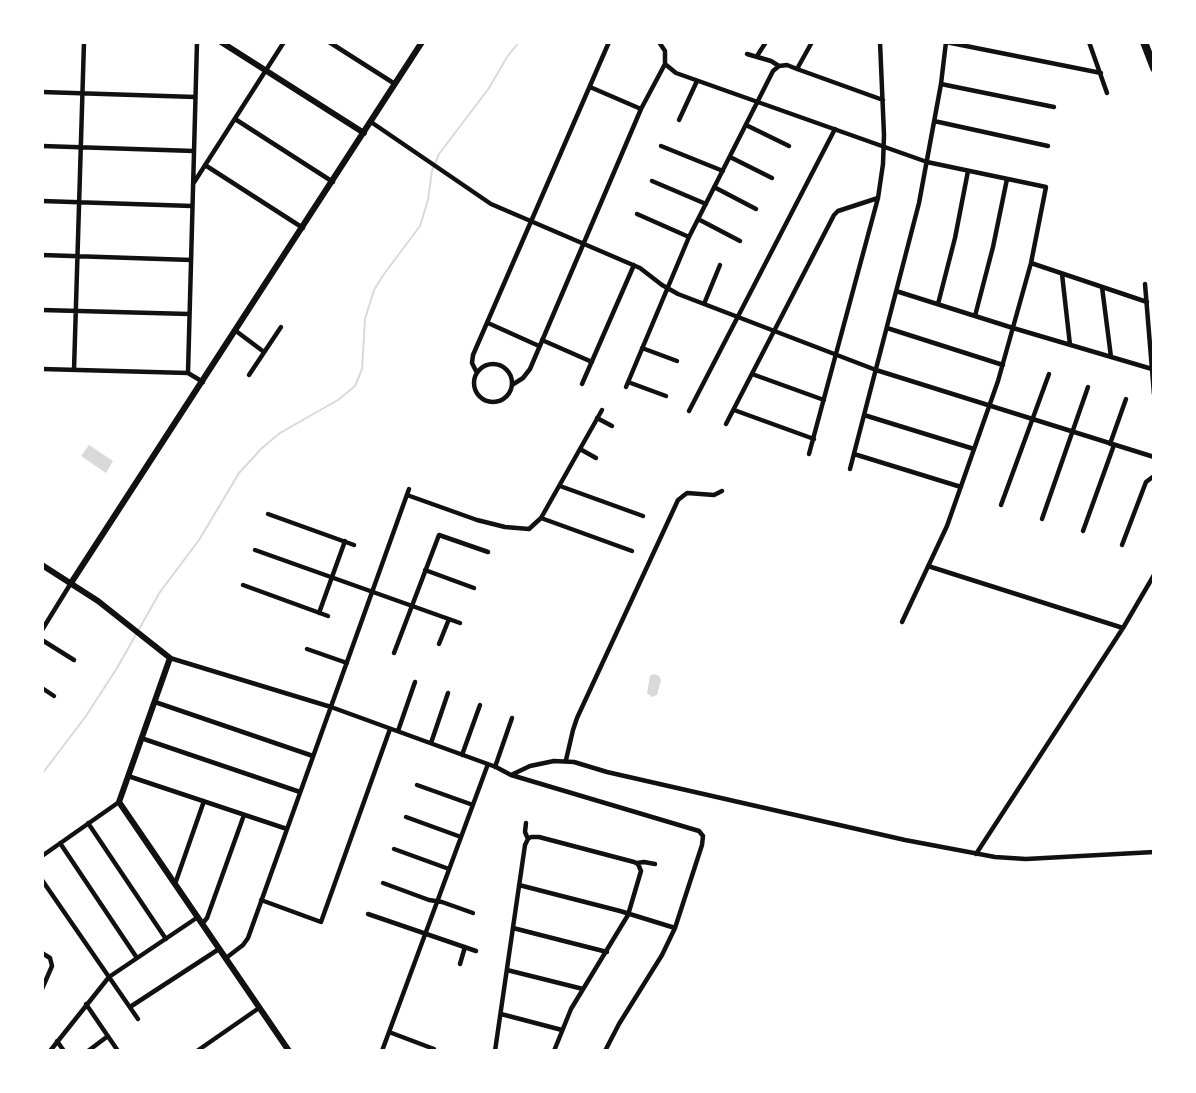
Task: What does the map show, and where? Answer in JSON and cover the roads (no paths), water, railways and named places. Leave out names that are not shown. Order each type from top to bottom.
[{"type":"highway","points":[[1144,42],[1154,68]]},
{"type":"street","points":[[74,370],[84,42]]},
{"type":"street","points":[[188,373],[197,42]]},
{"type":"street","points":[[221,42],[364,133]]},
{"type":"street","points":[[193,184],[284,42]]},
{"type":"street","points":[[329,42],[395,84]]},
{"type":"street","points":[[42,630],[422,42]]},
{"type":"street","points":[[477,373],[472,359],[609,42]]},
{"type":"street","points":[[512,386],[510,375],[499,365],[484,366],[477,373],[475,388],[484,399],[494,401],[504,398],[512,386],[526,374],[641,109],[665,64],[664,48],[659,42]]},
{"type":"street","points":[[757,56],[766,42]]},
{"type":"street","points":[[797,69],[812,42]]},
{"type":"street","points":[[809,454],[878,198],[884,148],[880,42]]},
{"type":"street","points":[[850,469],[915,220],[941,84],[946,42],[1101,73]]},
{"type":"street","points":[[1089,42],[1107,93]]},
{"type":"street","points":[[747,54],[771,61],[779,66]]},
{"type":"street","points":[[665,64],[673,72],[697,81],[927,162],[1046,188],[1031,263],[1003,365],[947,526],[902,622]]},
{"type":"street","points":[[626,387],[689,237],[773,71],[779,66],[787,65],[883,100]]},
{"type":"street","points":[[679,120],[697,81]]},
{"type":"street","points":[[941,84],[1054,107]]},
{"type":"street","points":[[590,87],[641,109]]},
{"type":"street","points":[[42,92],[195,97]]},
{"type":"street","points":[[234,119],[333,182]]},
{"type":"street","points":[[371,122],[491,204],[634,265],[667,289],[876,370],[1154,457]]},
{"type":"street","points":[[934,122],[1048,146]]},
{"type":"street","points":[[746,125],[789,146]]},
{"type":"street","points":[[689,411],[835,129]]},
{"type":"street","points":[[42,146],[194,151]]},
{"type":"street","points":[[661,146],[723,171]]},
{"type":"street","points":[[730,157],[772,178]]},
{"type":"street","points":[[205,165],[303,228]]},
{"type":"street","points":[[938,304],[956,238],[968,171]]},
{"type":"street","points":[[975,316],[993,247],[1007,179]]},
{"type":"street","points":[[652,181],[705,204]]},
{"type":"street","points":[[714,187],[756,209]]},
{"type":"street","points":[[726,424],[834,215],[838,211],[878,198]]},
{"type":"street","points":[[42,201],[192,206]]},
{"type":"street","points":[[637,214],[689,237]]},
{"type":"street","points":[[698,219],[740,241]]},
{"type":"street","points":[[42,255],[191,260]]},
{"type":"street","points":[[1031,263],[1147,302]]},
{"type":"street","points":[[582,384],[634,265]]},
{"type":"street","points":[[704,304],[720,266]]},
{"type":"street","points":[[1062,273],[1070,345]]},
{"type":"street","points":[[1145,284],[1154,394]]},
{"type":"street","points":[[1102,287],[1111,357]]},
{"type":"street","points":[[896,291],[1152,369]]},
{"type":"street","points":[[42,310],[189,314]]},
{"type":"street","points":[[488,323],[539,346]]},
{"type":"street","points":[[249,375],[281,327]]},
{"type":"street","points":[[887,328],[1003,365]]},
{"type":"street","points":[[236,331],[264,352]]},
{"type":"street","points":[[542,340],[592,362]]},
{"type":"street","points":[[642,348],[677,361]]},
{"type":"street","points":[[42,369],[188,373],[203,382]]},
{"type":"street","points":[[752,374],[824,400]]},
{"type":"street","points":[[1001,505],[1049,374]]},
{"type":"street","points":[[628,382],[666,396]]},
{"type":"street","points":[[1042,519],[1088,387]]},
{"type":"street","points":[[1083,531],[1126,399]]},
{"type":"street","points":[[226,958],[245,943],[408,492],[477,520],[505,527],[529,529],[541,518],[602,410]]},
{"type":"street","points":[[734,410],[814,439]]},
{"type":"street","points":[[864,416],[974,449]]},
{"type":"street","points":[[597,418],[612,426]]},
{"type":"street","points":[[580,449],[596,458]]},
{"type":"street","points":[[854,454],[961,487]]},
{"type":"street","points":[[1122,545],[1144,485],[1154,476]]},
{"type":"street","points":[[560,486],[643,516]]},
{"type":"street","points":[[566,760],[577,718],[678,500],[687,493],[714,495],[722,491]]},
{"type":"street","points":[[268,514],[354,545]]},
{"type":"street","points":[[541,518],[632,551]]},
{"type":"street","points":[[394,653],[438,535],[488,552]]},
{"type":"street","points":[[319,613],[345,541]]},
{"type":"street","points":[[255,550],[460,623]]},
{"type":"street","points":[[42,565],[116,614],[170,658],[331,707],[488,764],[511,775],[695,828],[702,834],[702,845],[675,928],[662,955],[630,1004],[606,1051]]},
{"type":"street","points":[[928,566],[1123,628]]},
{"type":"street","points":[[425,570],[474,588]]},
{"type":"street","points":[[976,854],[1123,628],[1154,575]]},
{"type":"street","points":[[243,585],[328,616]]},
{"type":"street","points":[[440,644],[448,619]]},
{"type":"street","points":[[42,640],[74,660]]},
{"type":"street","points":[[308,649],[347,663]]},
{"type":"street","points":[[42,856],[118,802],[170,658]]},
{"type":"street","points":[[398,731],[415,682]]},
{"type":"street","points":[[42,688],[54,696]]},
{"type":"street","points":[[431,743],[448,693]]},
{"type":"street","points":[[155,702],[313,756]]},
{"type":"street","points":[[462,755],[480,705]]},
{"type":"street","points":[[495,767],[512,718]]},
{"type":"street","points":[[261,900],[321,922],[390,729]]},
{"type":"street","points":[[141,738],[300,792]]},
{"type":"street","points":[[511,775],[554,760],[566,760],[607,772],[802,817],[976,854],[1026,859],[1154,852]]},
{"type":"street","points":[[382,1051],[488,764]]},
{"type":"street","points":[[128,776],[287,829]]},
{"type":"street","points":[[417,785],[473,805]]},
{"type":"street","points":[[175,884],[204,801]]},
{"type":"street","points":[[118,802],[289,1051]]},
{"type":"street","points":[[202,924],[207,918],[244,815]]},
{"type":"street","points":[[406,817],[461,837]]},
{"type":"street","points":[[88,823],[166,939]]},
{"type":"street","points":[[526,823],[525,832],[528,839]]},
{"type":"street","points":[[495,1051],[525,845],[528,839],[539,837],[638,865],[644,862],[655,864]]},
{"type":"street","points":[[60,843],[137,958]]},
{"type":"street","points":[[394,849],[449,869]]},
{"type":"street","points":[[554,1051],[583,989],[628,915],[640,874],[638,865]]},
{"type":"street","points":[[42,879],[138,1019]]},
{"type":"street","points":[[383,883],[473,913]]},
{"type":"street","points":[[519,885],[675,928]]},
{"type":"street","points":[[368,914],[476,951]]},
{"type":"street","points":[[50,1051],[110,977],[198,917]]},
{"type":"street","points":[[513,928],[607,952]]},
{"type":"street","points":[[460,964],[465,947]]},
{"type":"street","points":[[130,1007],[219,949]]},
{"type":"street","points":[[42,953],[50,958],[52,966],[42,989]]},
{"type":"street","points":[[507,970],[583,989]]},
{"type":"street","points":[[86,1004],[118,1051]]},
{"type":"street","points":[[197,1051],[259,1008]]},
{"type":"street","points":[[501,1014],[562,1030]]},
{"type":"street","points":[[389,1032],[434,1049],[434,1051]]},
{"type":"street","points":[[88,1051],[108,1036]]},
{"type":"street","points":[[57,1041],[64,1051]]},
{"type":"waterway","points":[[42,774],[86,716],[117,668],[160,592],[199,540],[239,473],[262,448],[280,433],[338,400],[355,386],[362,369],[365,319],[374,290],[420,226],[428,200],[432,171],[439,154],[489,88],[507,57],[519,42]]}]
